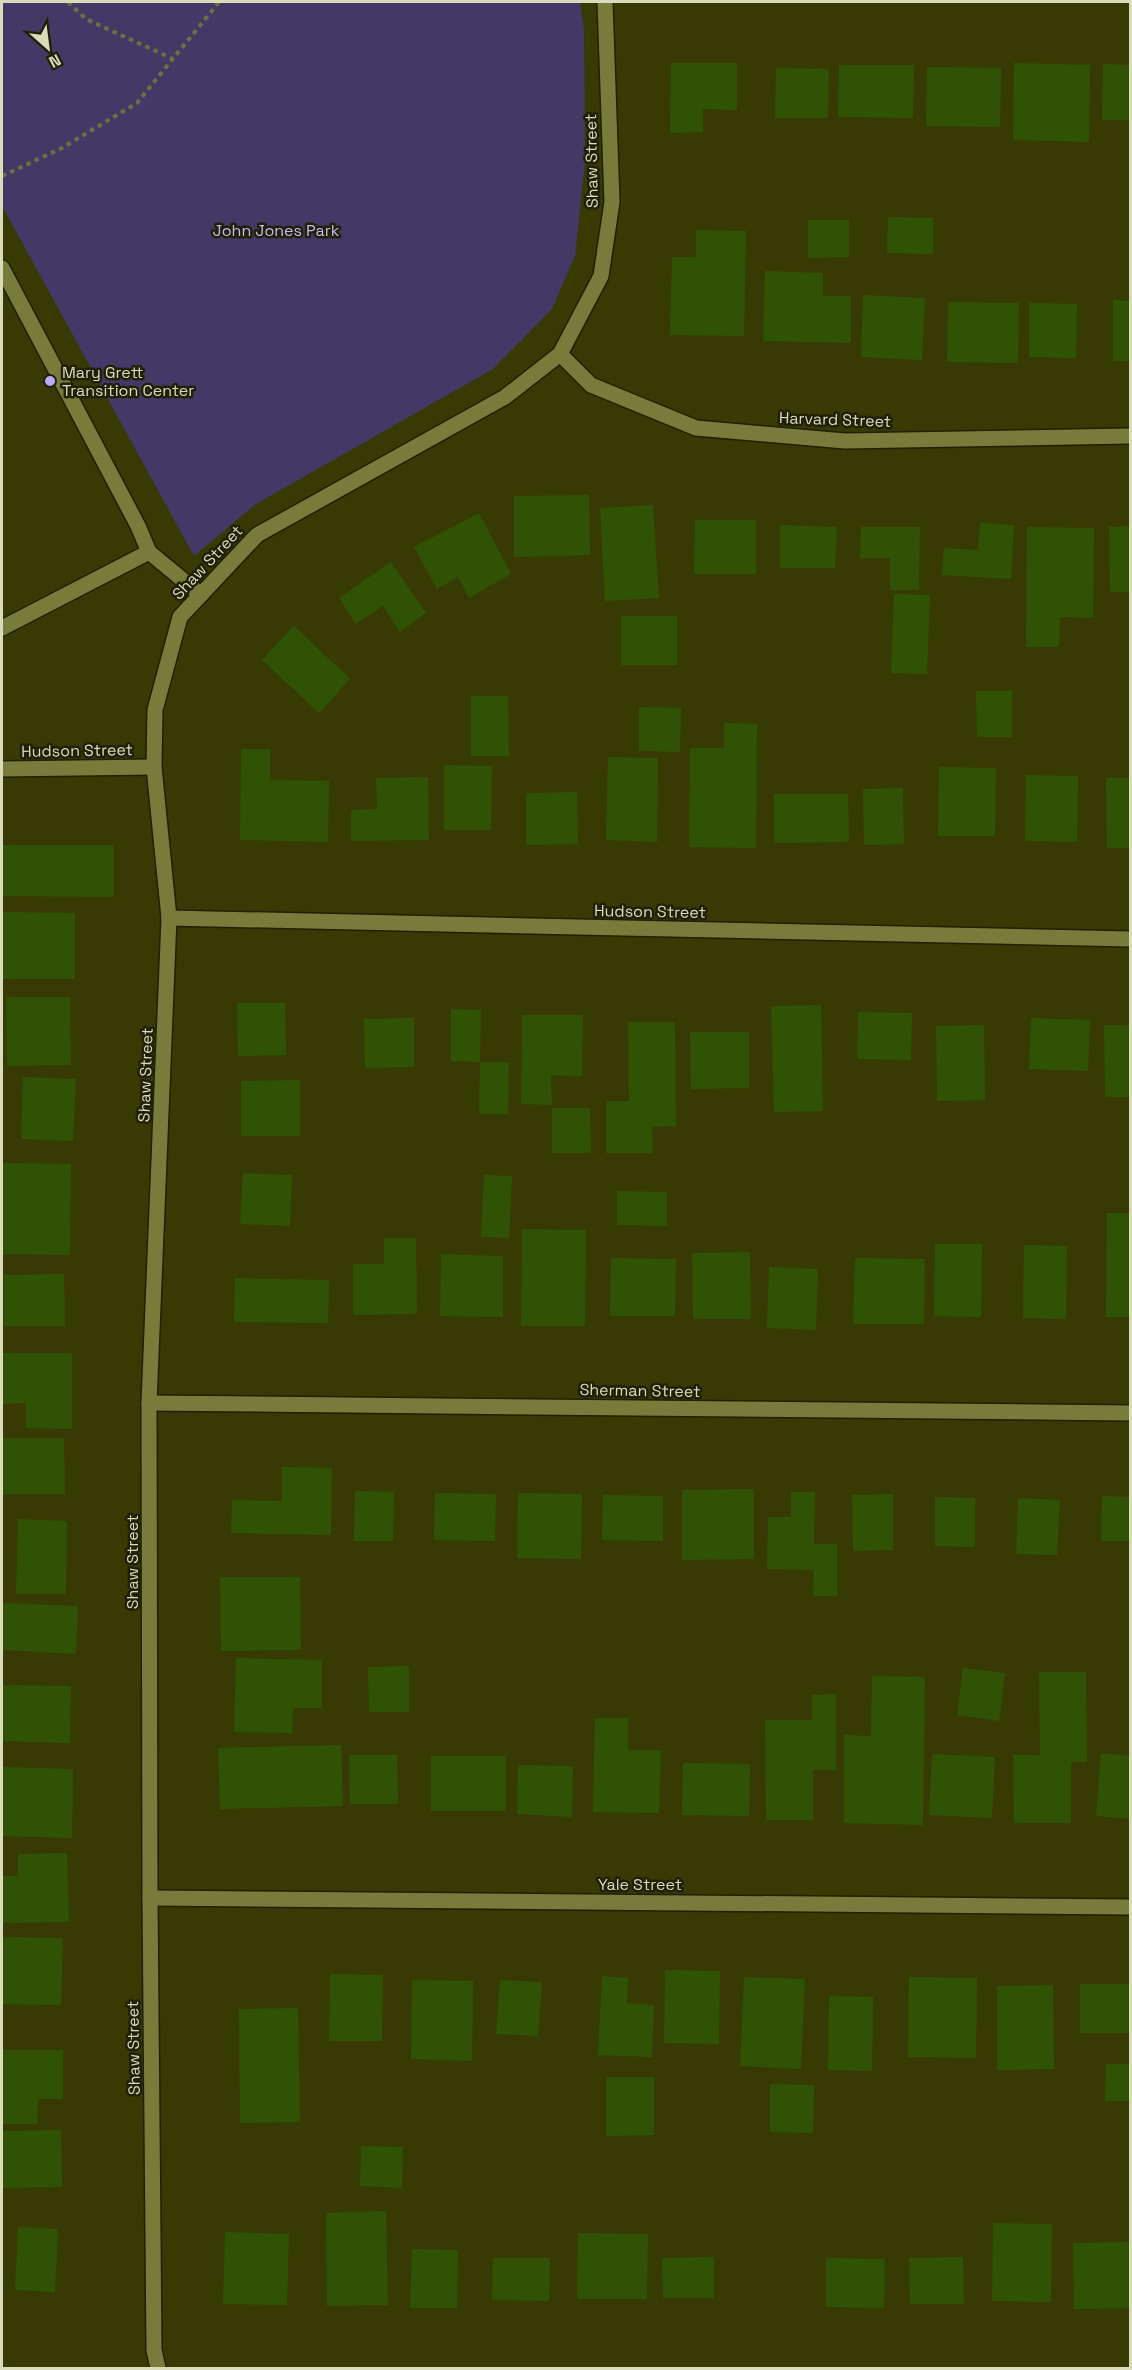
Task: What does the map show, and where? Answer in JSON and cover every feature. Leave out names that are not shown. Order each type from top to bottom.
[{"type":"street","name":"Shaw Street","points":[[158,2368],[154,2350],[150,1898],[150,1403],[169,918],[154,767],[155,710],[180,617],[257,535],[505,397],[560,354],[601,276],[612,202],[605,2]]},
{"type":"street","points":[[2,268],[138,526],[149,552],[201,595]]},
{"type":"street","name":"Harvard Street","points":[[560,354],[591,385],[696,428],[844,441],[1131,436]]},
{"type":"street","points":[[2,628],[149,552]]},
{"type":"street","name":"Hudson Street","points":[[2,768],[154,767]]},
{"type":"street","name":"Hudson Street","points":[[169,918],[1131,939]]},
{"type":"street","name":"Sherman Street","points":[[150,1403],[1131,1413]]},
{"type":"street","name":"Yale Street","points":[[150,1898],[1131,1906]]},
{"type":"path","points":[[68,2],[86,19],[172,59]]},
{"type":"path","points":[[2,176],[62,148],[137,103],[219,2]]},
{"type":"green space","name":"John Jones Park","points":[[2,2],[580,2],[584,30],[585,163],[575,256],[552,309],[493,369],[256,504],[194,556],[2,206]]},
{"type":"building","points":[[671,63],[737,63],[737,110],[703,109],[703,132],[670,133]]},
{"type":"building","points":[[1014,63],[1090,65],[1089,142],[1013,140]]},
{"type":"building","points":[[1103,64],[1130,65],[1130,120],[1102,120]]},
{"type":"building","points":[[839,65],[914,65],[913,118],[838,117]]},
{"type":"building","points":[[927,67],[1001,68],[1000,127],[926,126]]},
{"type":"building","points":[[776,68],[829,69],[828,118],[775,118]]},
{"type":"building","points":[[888,217],[933,218],[933,254],[887,253]]},
{"type":"building","points":[[808,220],[849,220],[849,257],[808,258]]},
{"type":"building","points":[[696,230],[746,231],[744,336],[670,335],[672,257],[696,257]]},
{"type":"building","points":[[765,271],[823,273],[823,296],[851,296],[851,343],[763,341]]},
{"type":"building","points":[[863,295],[925,298],[922,360],[861,357]]},
{"type":"building","points":[[1113,300],[1130,301],[1130,361],[1113,361]]},
{"type":"building","points":[[948,302],[1019,303],[1018,363],[947,362]]},
{"type":"building","points":[[1029,303],[1077,304],[1076,358],[1029,357]]},
{"type":"building","points":[[589,495],[590,555],[514,557],[514,496]]},
{"type":"building","points":[[653,505],[659,598],[605,601],[600,508]]},
{"type":"building","points":[[479,513],[511,574],[469,598],[458,577],[437,589],[414,547]]},
{"type":"building","points":[[695,520],[756,520],[756,574],[694,574]]},
{"type":"building","points":[[980,523],[1014,525],[1011,579],[942,575],[944,548],[978,550]]},
{"type":"building","points":[[780,525],[837,527],[835,568],[780,568]]},
{"type":"building","points":[[1130,526],[1130,592],[1110,592],[1109,527]]},
{"type":"building","points":[[861,527],[920,527],[919,590],[890,590],[890,558],[860,558]]},
{"type":"building","points":[[1027,527],[1094,528],[1093,618],[1060,617],[1059,647],[1026,647]]},
{"type":"building","points":[[391,562],[426,613],[400,632],[383,606],[356,624],[339,598]]},
{"type":"building","points":[[894,594],[930,595],[927,674],[891,673]]},
{"type":"building","points":[[621,616],[677,616],[677,665],[621,665]]},
{"type":"building","points":[[294,626],[350,679],[319,713],[262,660]]},
{"type":"building","points":[[976,691],[1012,691],[1012,737],[977,737]]},
{"type":"building","points":[[471,696],[508,696],[509,756],[471,756]]},
{"type":"building","points":[[639,707],[681,708],[680,752],[639,751]]},
{"type":"building","points":[[724,723],[757,724],[756,848],[689,847],[690,748],[724,748]]},
{"type":"building","points":[[241,749],[270,749],[270,780],[329,781],[328,842],[240,840]]},
{"type":"building","points":[[608,757],[658,758],[657,842],[606,840]]},
{"type":"building","points":[[444,765],[492,766],[491,830],[444,830]]},
{"type":"building","points":[[939,767],[996,768],[995,836],[938,836]]},
{"type":"building","points":[[1026,775],[1078,776],[1077,842],[1025,841]]},
{"type":"building","points":[[428,777],[429,840],[351,841],[351,810],[377,809],[376,778]]},
{"type":"building","points":[[1106,778],[1130,778],[1130,848],[1107,848]]},
{"type":"building","points":[[903,788],[904,844],[864,845],[863,789]]},
{"type":"building","points":[[577,792],[578,844],[526,845],[526,793]]},
{"type":"building","points":[[774,794],[848,794],[849,842],[774,843]]},
{"type":"building","points":[[2,845],[114,845],[114,897],[2,896]]},
{"type":"building","points":[[3,912],[75,913],[75,979],[3,979]]},
{"type":"building","points":[[6,997],[70,997],[71,1065],[7,1066]]},
{"type":"building","points":[[237,1003],[285,1003],[286,1055],[238,1056]]},
{"type":"building","points":[[821,1005],[823,1111],[774,1112],[771,1006]]},
{"type":"building","points":[[451,1009],[481,1010],[480,1062],[451,1061]]},
{"type":"building","points":[[858,1012],[912,1013],[911,1060],[857,1059]]},
{"type":"building","points":[[522,1015],[583,1015],[582,1076],[551,1075],[552,1105],[521,1104]]},
{"type":"building","points":[[414,1018],[414,1067],[365,1068],[364,1019]]},
{"type":"building","points":[[1031,1018],[1090,1020],[1088,1071],[1029,1069]]},
{"type":"building","points":[[628,1022],[675,1022],[676,1126],[652,1127],[653,1153],[606,1153],[606,1101],[629,1101]]},
{"type":"building","points":[[984,1025],[985,1100],[937,1101],[936,1026]]},
{"type":"building","points":[[1104,1025],[1130,1025],[1130,1097],[1105,1097]]},
{"type":"building","points":[[690,1032],[749,1032],[749,1088],[691,1089]]},
{"type":"building","points":[[480,1062],[509,1062],[508,1114],[479,1114]]},
{"type":"building","points":[[23,1077],[76,1079],[73,1141],[21,1139]]},
{"type":"building","points":[[300,1080],[300,1136],[241,1136],[241,1081]]},
{"type":"building","points":[[552,1108],[590,1108],[591,1153],[552,1153]]},
{"type":"building","points":[[2,1163],[71,1164],[70,1255],[2,1254]]},
{"type":"building","points":[[243,1173],[292,1175],[290,1226],[240,1224]]},
{"type":"building","points":[[484,1175],[512,1176],[509,1238],[481,1237]]},
{"type":"building","points":[[617,1191],[667,1192],[667,1226],[617,1225]]},
{"type":"building","points":[[1107,1213],[1130,1213],[1130,1317],[1106,1317]]},
{"type":"building","points":[[522,1229],[586,1230],[585,1326],[521,1326]]},
{"type":"building","points":[[384,1238],[416,1238],[417,1314],[353,1315],[353,1264],[384,1264]]},
{"type":"building","points":[[935,1244],[982,1244],[981,1317],[934,1316]]},
{"type":"building","points":[[1024,1245],[1067,1246],[1066,1319],[1023,1318]]},
{"type":"building","points":[[750,1252],[751,1319],[693,1319],[692,1253]]},
{"type":"building","points":[[441,1254],[503,1256],[503,1317],[440,1316]]},
{"type":"building","points":[[611,1258],[676,1259],[675,1316],[610,1316]]},
{"type":"building","points":[[855,1258],[925,1259],[924,1324],[853,1324]]},
{"type":"building","points":[[769,1267],[818,1269],[816,1330],[767,1328]]},
{"type":"building","points":[[64,1274],[65,1326],[4,1326],[4,1275]]},
{"type":"building","points":[[235,1278],[329,1280],[328,1323],[234,1322]]},
{"type":"building","points":[[3,1353],[72,1353],[72,1429],[26,1428],[26,1403],[3,1404]]},
{"type":"building","points":[[2,1438],[64,1438],[65,1494],[2,1494]]},
{"type":"building","points":[[282,1467],[332,1468],[331,1535],[231,1533],[232,1500],[282,1501]]},
{"type":"building","points":[[754,1489],[754,1559],[682,1560],[682,1490]]},
{"type":"building","points":[[355,1491],[394,1492],[393,1541],[354,1541]]},
{"type":"building","points":[[791,1492],[815,1492],[814,1544],[837,1544],[837,1596],[813,1596],[814,1570],[767,1569],[768,1517],[791,1517]]},
{"type":"building","points":[[435,1493],[496,1494],[495,1541],[434,1540]]},
{"type":"building","points":[[518,1493],[582,1494],[581,1559],[517,1558]]},
{"type":"building","points":[[893,1494],[893,1550],[853,1551],[852,1495]]},
{"type":"building","points":[[603,1495],[663,1496],[663,1541],[602,1540]]},
{"type":"building","points":[[1102,1496],[1130,1497],[1130,1541],[1101,1541]]},
{"type":"building","points":[[935,1497],[975,1498],[975,1547],[935,1546]]},
{"type":"building","points":[[1018,1498],[1060,1500],[1057,1555],[1016,1554]]},
{"type":"building","points":[[18,1519],[67,1521],[66,1594],[16,1594]]},
{"type":"building","points":[[220,1577],[300,1577],[301,1650],[221,1651]]},
{"type":"building","points":[[2,1603],[78,1606],[76,1654],[2,1650]]},
{"type":"building","points":[[236,1658],[322,1660],[322,1708],[293,1708],[292,1733],[234,1732]]},
{"type":"building","points":[[409,1666],[409,1712],[369,1712],[368,1667]]},
{"type":"building","points":[[963,1668],[1005,1673],[999,1721],[957,1715]]},
{"type":"building","points":[[1039,1672],[1086,1672],[1087,1762],[1071,1762],[1071,1823],[1014,1823],[1013,1755],[1040,1755]]},
{"type":"building","points":[[872,1676],[925,1677],[923,1825],[844,1823],[844,1735],[871,1736]]},
{"type":"building","points":[[2,1685],[71,1686],[70,1743],[2,1741]]},
{"type":"building","points":[[836,1694],[836,1770],[813,1770],[813,1820],[766,1820],[765,1720],[812,1720],[812,1695]]},
{"type":"building","points":[[595,1718],[628,1718],[628,1750],[661,1750],[659,1813],[593,1812]]},
{"type":"building","points":[[341,1745],[343,1806],[220,1809],[218,1748]]},
{"type":"building","points":[[1101,1753],[1130,1756],[1130,1819],[1096,1816]]},
{"type":"building","points":[[932,1754],[995,1757],[992,1818],[929,1815]]},
{"type":"building","points":[[349,1755],[397,1755],[398,1804],[350,1804]]},
{"type":"building","points":[[431,1756],[506,1756],[506,1811],[431,1811]]},
{"type":"building","points":[[683,1763],[750,1764],[749,1816],[682,1815]]},
{"type":"building","points":[[518,1765],[573,1766],[572,1817],[517,1814]]},
{"type":"building","points":[[2,1767],[73,1769],[72,1838],[2,1836]]},
{"type":"building","points":[[67,1853],[69,1922],[2,1923],[2,1876],[18,1876],[18,1854]]},
{"type":"building","points":[[2,1937],[63,1938],[61,2005],[2,2004]]},
{"type":"building","points":[[665,1970],[720,1971],[719,2044],[664,2043]]},
{"type":"building","points":[[330,1974],[383,1975],[382,2041],[329,2041]]},
{"type":"building","points":[[602,1976],[628,1978],[627,2003],[654,2005],[652,2057],[598,2055]]},
{"type":"building","points":[[744,1977],[805,1979],[801,2069],[740,2066]]},
{"type":"building","points":[[909,1977],[977,1978],[976,2058],[908,2057]]},
{"type":"building","points":[[412,1980],[473,1981],[472,2061],[411,2059]]},
{"type":"building","points":[[500,1980],[542,1982],[538,2036],[496,2034]]},
{"type":"building","points":[[1080,1984],[1130,1984],[1130,2033],[1080,2033]]},
{"type":"building","points":[[1053,1985],[1054,2069],[997,2070],[997,1986]]},
{"type":"building","points":[[829,1996],[873,1997],[872,2071],[828,2070]]},
{"type":"building","points":[[298,2008],[300,2122],[240,2123],[239,2009]]},
{"type":"building","points":[[2,2050],[63,2050],[63,2099],[38,2099],[37,2124],[2,2124]]},
{"type":"building","points":[[1106,2064],[1130,2064],[1130,2101],[1105,2101]]},
{"type":"building","points":[[606,2077],[654,2077],[654,2135],[606,2136]]},
{"type":"building","points":[[770,2084],[814,2085],[813,2133],[770,2132]]},
{"type":"building","points":[[61,2130],[62,2187],[2,2188],[2,2131]]},
{"type":"building","points":[[361,2146],[403,2147],[402,2188],[360,2186]]},
{"type":"building","points":[[386,2211],[388,2305],[327,2306],[326,2213]]},
{"type":"building","points":[[993,2223],[1052,2224],[1051,2302],[992,2301]]},
{"type":"building","points":[[18,2227],[58,2229],[55,2292],[15,2290]]},
{"type":"building","points":[[225,2232],[289,2234],[287,2305],[223,2304]]},
{"type":"building","points":[[578,2233],[648,2234],[647,2299],[577,2299]]},
{"type":"building","points":[[1130,2242],[1130,2308],[1074,2309],[1073,2243]]},
{"type":"building","points":[[412,2249],[458,2250],[457,2308],[410,2308]]},
{"type":"building","points":[[714,2257],[714,2298],[663,2298],[662,2258]]},
{"type":"building","points":[[963,2257],[964,2304],[910,2304],[909,2258]]},
{"type":"building","points":[[493,2258],[550,2258],[549,2301],[492,2300]]},
{"type":"building","points":[[826,2258],[885,2259],[884,2308],[826,2307]]},
{"type":"place","name":"Mary Grett Transition Center","points":[[50,381]]}]
